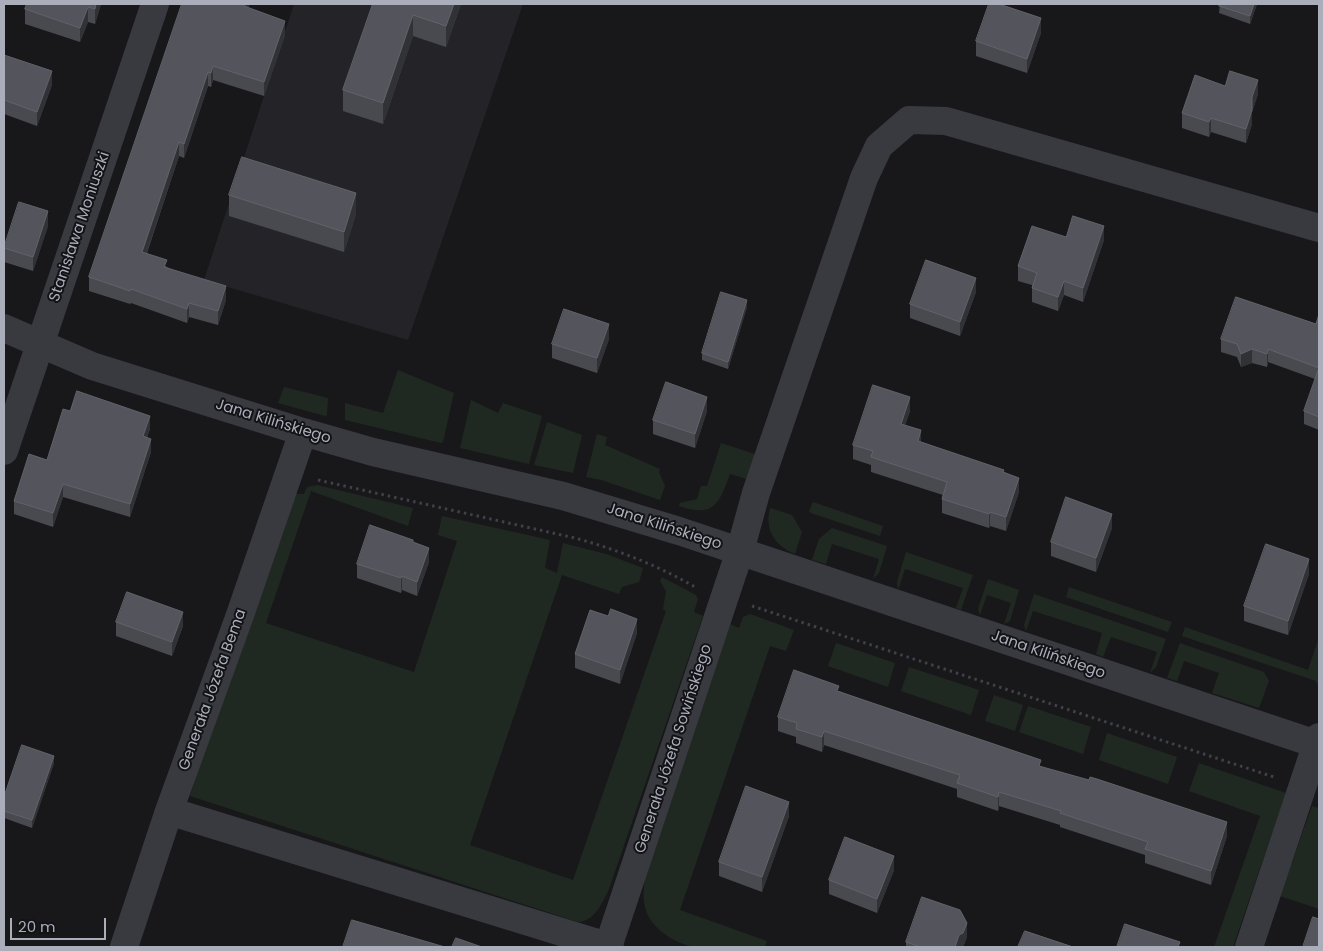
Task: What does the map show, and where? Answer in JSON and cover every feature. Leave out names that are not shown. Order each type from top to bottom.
[{"type":"street","name":"Stanisława Moniuszki","points":[[4,451],[155,4]]},
{"type":"street","name":"Generała Józefa Sowińskiego","points":[[609,947],[740,551],[756,493],[864,178],[879,146],[909,120],[946,121],[1319,228]]},
{"type":"street","name":"Jana Kilińskiego","points":[[4,328],[92,366],[373,452],[585,502],[740,551],[1319,742]]},
{"type":"street","name":"Generała Józefa Bema","points":[[124,947],[169,811],[240,615],[303,432]]},
{"type":"street","points":[[1249,947],[1319,742]]},
{"type":"street","points":[[169,811],[609,947]]},
{"type":"path","points":[[313,478],[557,534],[605,547],[657,567],[696,588]]},
{"type":"path","points":[[747,605],[1281,779]]},
{"type":"shaded area","points":[[294,4],[523,4],[408,340],[204,280]]},
{"type":"shaded area","points":[[398,370],[454,393],[443,442],[345,420],[345,403],[383,413]]},
{"type":"shaded area","points":[[284,387],[328,398],[327,415],[278,403]]},
{"type":"shaded area","points":[[471,400],[498,413],[503,403],[542,416],[529,464],[460,448]]},
{"type":"shaded area","points":[[547,422],[582,435],[573,473],[534,465]]},
{"type":"shaded area","points":[[597,434],[607,437],[605,445],[660,469],[659,472],[665,486],[660,500],[601,480],[586,477]]},
{"type":"shaded area","points":[[721,443],[761,456],[750,480],[730,474],[718,500],[714,506],[708,509],[700,510],[679,506],[680,503],[697,499],[701,486],[707,486]]},
{"type":"shaded area","points":[[317,485],[413,508],[408,526],[311,491],[266,623],[414,672],[457,541],[438,535],[442,516],[550,540],[545,568],[557,573],[563,543],[606,554],[643,568],[639,582],[622,587],[619,594],[562,575],[470,845],[573,880],[666,611],[663,609],[666,591],[660,581],[662,577],[696,595],[698,599],[694,612],[703,616],[609,889],[604,900],[589,919],[578,922],[190,796],[210,728],[295,494],[304,494],[307,487]]},
{"type":"shaded area","points":[[813,502],[883,526],[880,536],[811,513],[809,511]]},
{"type":"shaded area","points":[[770,508],[792,515],[802,532],[795,554],[788,551],[773,536],[769,523]]},
{"type":"shaded area","points":[[832,528],[887,546],[879,573],[873,579],[879,559],[832,544],[826,564],[812,560],[819,539]]},
{"type":"shaded area","points":[[906,552],[973,575],[961,610],[956,608],[963,588],[905,569],[898,590],[897,582]]},
{"type":"shaded area","points":[[988,579],[1019,590],[1010,621],[1004,624],[1011,603],[987,595],[980,615],[978,609]]},
{"type":"shaded area","points":[[1069,587],[1172,622],[1168,632],[1066,597]]},
{"type":"shaded area","points":[[1034,594],[1166,639],[1156,667],[1150,673],[1157,652],[1111,637],[1103,657],[1096,654],[1102,633],[1033,611],[1026,631],[1024,625]]},
{"type":"shaded area","points":[[750,614],[794,630],[786,651],[770,646],[680,910],[767,941],[765,947],[705,948],[689,946],[666,935],[653,924],[644,902],[645,876],[730,624],[739,628],[743,617]]},
{"type":"shaded area","points":[[1185,627],[1308,670],[1319,637],[1319,687],[1316,681],[1182,636]]},
{"type":"shaded area","points":[[836,643],[895,663],[888,687],[828,666]]},
{"type":"shaded area","points":[[1180,643],[1264,672],[1269,681],[1259,708],[1212,693],[1219,673],[1184,661],[1177,681],[1167,678]]},
{"type":"shaded area","points":[[909,667],[979,690],[971,715],[901,691]]},
{"type":"shaded area","points":[[994,695],[1023,705],[1015,731],[985,721]]},
{"type":"shaded area","points":[[1028,706],[1091,727],[1083,754],[1019,732]]},
{"type":"shaded area","points":[[1107,733],[1177,757],[1168,784],[1099,760]]},
{"type":"shaded area","points":[[1199,763],[1286,793],[1233,947],[1214,947],[1260,816],[1189,791]]},
{"type":"shaded area","points":[[1312,806],[1319,808],[1319,909],[1280,896]]},
{"type":"building","points":[[27,4],[96,4],[95,9],[88,7],[80,28],[25,9]]},
{"type":"building","points":[[182,4],[245,4],[244,6],[285,21],[264,82],[213,66],[211,73],[208,72],[184,144],[179,142],[142,252],[167,260],[164,267],[226,286],[218,311],[189,303],[187,309],[131,289],[130,291],[89,277]]},
{"type":"building","points":[[373,4],[454,4],[446,26],[413,15],[383,103],[343,90]]},
{"type":"building","points":[[989,4],[999,4],[1041,18],[1027,59],[976,41]]},
{"type":"building","points":[[1220,4],[1254,4],[1250,16],[1219,6]]},
{"type":"building","points":[[4,55],[52,71],[37,112],[4,100]]},
{"type":"building","points":[[1230,71],[1258,80],[1252,97],[1252,110],[1246,129],[1211,118],[1209,122],[1182,113],[1195,75],[1225,86]]},
{"type":"building","points":[[242,157],[356,193],[344,232],[229,195]]},
{"type":"building","points":[[19,202],[48,211],[33,257],[4,248]]},
{"type":"building","points":[[1073,216],[1104,226],[1083,288],[1064,281],[1058,297],[1032,288],[1037,273],[1018,266],[1032,226],[1066,237]]},
{"type":"building","points":[[926,260],[976,278],[960,322],[910,304]]},
{"type":"building","points":[[721,292],[747,300],[728,362],[702,353]]},
{"type":"building","points":[[1236,297],[1316,324],[1319,314],[1319,368],[1268,349],[1267,354],[1252,349],[1241,354],[1237,344],[1221,339]]},
{"type":"building","points":[[564,309],[609,324],[597,358],[552,344]]},
{"type":"building","points":[[1319,368],[1319,417],[1304,411]]},
{"type":"building","points":[[666,382],[707,397],[695,434],[653,420]]},
{"type":"building","points":[[873,385],[910,397],[901,424],[921,430],[918,441],[1004,470],[1003,472],[1019,478],[1006,517],[990,512],[989,514],[942,499],[947,482],[871,457],[873,451],[853,445]]},
{"type":"building","points":[[77,391],[150,416],[143,436],[151,439],[130,504],[63,484],[53,513],[14,501],[29,454],[47,460],[63,409],[70,411]]},
{"type":"building","points":[[1066,497],[1112,514],[1096,558],[1051,542]]},
{"type":"building","points":[[370,525],[413,540],[413,542],[429,548],[417,582],[357,564]]},
{"type":"building","points":[[1266,544],[1309,559],[1288,621],[1244,606]]},
{"type":"building","points":[[127,592],[183,612],[172,642],[116,622]]},
{"type":"building","points":[[611,609],[637,619],[620,670],[575,654],[590,610],[608,616]]},
{"type":"building","points":[[794,670],[839,686],[837,691],[1041,760],[1039,766],[1089,780],[1090,777],[1097,779],[1227,822],[1211,871],[1145,849],[1148,842],[1060,813],[1061,811],[999,792],[998,797],[957,783],[960,775],[824,731],[822,737],[796,729],[797,723],[778,717]]},
{"type":"building","points":[[22,745],[54,756],[32,820],[4,811],[4,797]]},
{"type":"building","points":[[746,786],[789,802],[762,877],[719,862]]},
{"type":"building","points":[[845,837],[894,856],[877,899],[829,880]]},
{"type":"building","points":[[922,897],[960,910],[967,923],[963,933],[959,935],[955,947],[921,947],[906,942]]},
{"type":"building","points":[[1313,917],[1319,919],[1319,947],[1303,947]]},
{"type":"building","points":[[352,920],[445,947],[343,947]]},
{"type":"building","points":[[1125,924],[1180,942],[1178,947],[1117,947]]},
{"type":"building","points":[[1025,931],[1073,947],[1018,947]]},
{"type":"building","points":[[456,938],[482,947],[452,947]]}]
